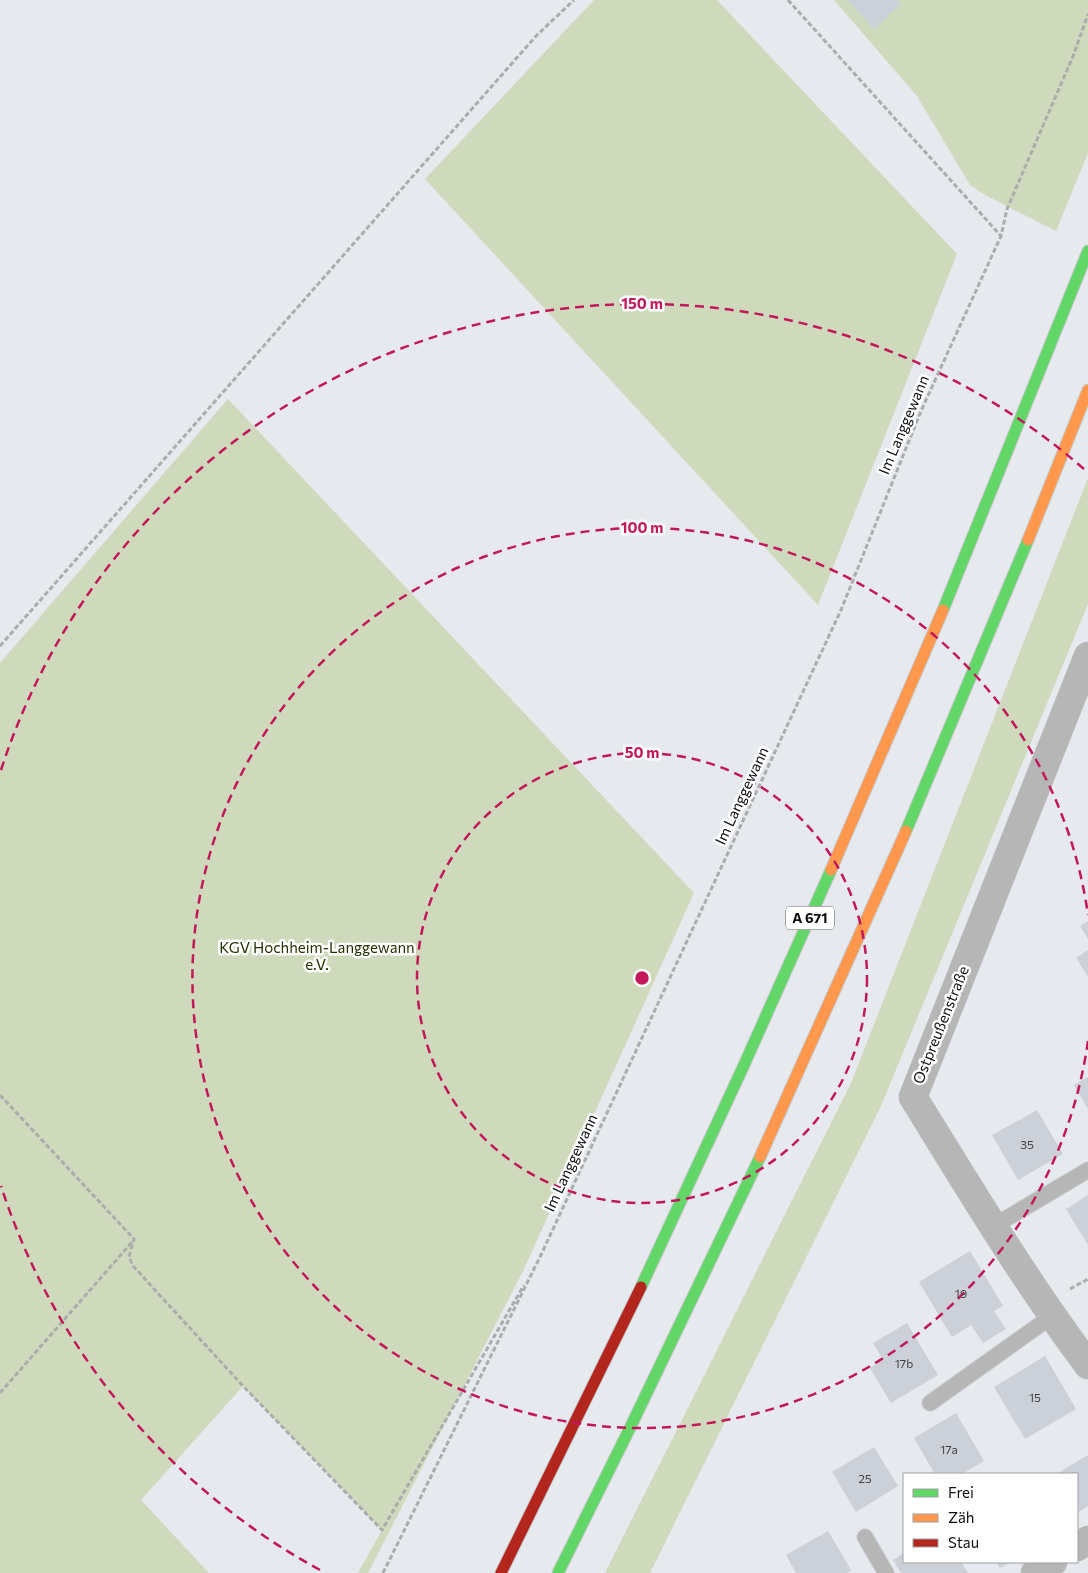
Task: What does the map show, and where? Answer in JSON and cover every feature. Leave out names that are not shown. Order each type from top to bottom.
[{"type":"highway","name":"A 671","points":[[501,1573],[690,1183],[786,973],[966,556],[1088,251]]},
{"type":"highway","points":[[558,1573],[695,1294],[818,1030],[970,682],[1088,390]]},
{"type":"street","name":"Ostpreußenstraße","points":[[1088,656],[913,1097],[992,1227],[1052,1316],[1088,1365]]},
{"type":"street","points":[[1034,1573],[1051,1563]]},
{"type":"lane","points":[[992,1227],[1088,1170]]},
{"type":"lane","points":[[930,1403],[1052,1316]]},
{"type":"lane","points":[[865,1537],[886,1573]]},
{"type":"path","points":[[0,646],[536,36],[574,0]]},
{"type":"path","points":[[788,0],[1001,236]]},
{"type":"path","name":"Im Langgewann","points":[[383,1573],[540,1257],[841,610],[922,411],[1001,236],[1007,209],[1074,54],[1088,14]]},
{"type":"path","points":[[0,1095],[134,1239]]},
{"type":"path","points":[[134,1239],[129,1257],[133,1266],[243,1386],[382,1530],[540,1257]]},
{"type":"path","points":[[0,1393],[134,1239]]},
{"type":"green space","points":[[594,0],[717,0],[957,254],[818,605],[425,179]]},
{"type":"green space","points":[[834,0],[1088,0],[1088,153],[1056,231],[987,196],[970,185],[917,96]]},
{"type":"green space","name":"KGV Hochheim-Langgewann e.V.","points":[[228,399],[694,893],[524,1269],[368,1573],[358,1573],[382,1530],[243,1386],[141,1500],[209,1573],[0,1573],[0,663]]},
{"type":"green space","points":[[1088,478],[1088,604],[881,1106],[650,1573],[605,1573],[851,1083]]},
{"type":"building","points":[[847,0],[898,0],[901,4],[874,29]]},
{"type":"building","points":[[1088,921],[1088,939],[1080,926]]},
{"type":"building","points":[[1088,950],[1088,977],[1076,958]]},
{"type":"building","points":[[1088,1077],[1088,1109],[1074,1085]]},
{"type":"building","points":[[1037,1110],[1063,1154],[1018,1180],[992,1135]]},
{"type":"building","points":[[1088,1195],[1088,1245],[1066,1209]]},
{"type":"building","points":[[970,1251],[1003,1306],[994,1311],[1006,1329],[983,1343],[971,1325],[952,1337],[919,1282]]},
{"type":"building","points":[[907,1323],[938,1375],[891,1403],[870,1368],[883,1360],[873,1343]]},
{"type":"building","points":[[1045,1356],[1076,1409],[1025,1439],[994,1387]]},
{"type":"building","points":[[956,1413],[984,1461],[964,1473],[934,1473],[914,1438]]},
{"type":"building","points":[[874,1447],[898,1486],[856,1512],[832,1472]]},
{"type":"building","points":[[1088,1455],[1088,1506],[1078,1512],[1078,1473],[1058,1473]]},
{"type":"building","points":[[828,1531],[851,1570],[847,1573],[796,1573],[786,1555]]},
{"type":"building","points":[[903,1554],[903,1563],[962,1563],[968,1573],[901,1573],[893,1560]]},
{"type":"building","points":[[997,1563],[1009,1563],[1000,1568]]},
{"type":"traffic: fast","points":[[943,610],[1088,251]]},
{"type":"traffic: fast","points":[[906,831],[1028,540]]},
{"type":"traffic: fast","points":[[641,1287],[744,1065],[831,870]]},
{"type":"traffic: fast","points":[[558,1573],[760,1157]]},
{"type":"traffic: slow","points":[[1028,540],[1088,390]]},
{"type":"traffic: slow","points":[[831,870],[943,610]]},
{"type":"traffic: slow","points":[[760,1157],[906,831]]},
{"type":"traffic: jam","points":[[501,1573],[641,1287]]}]
